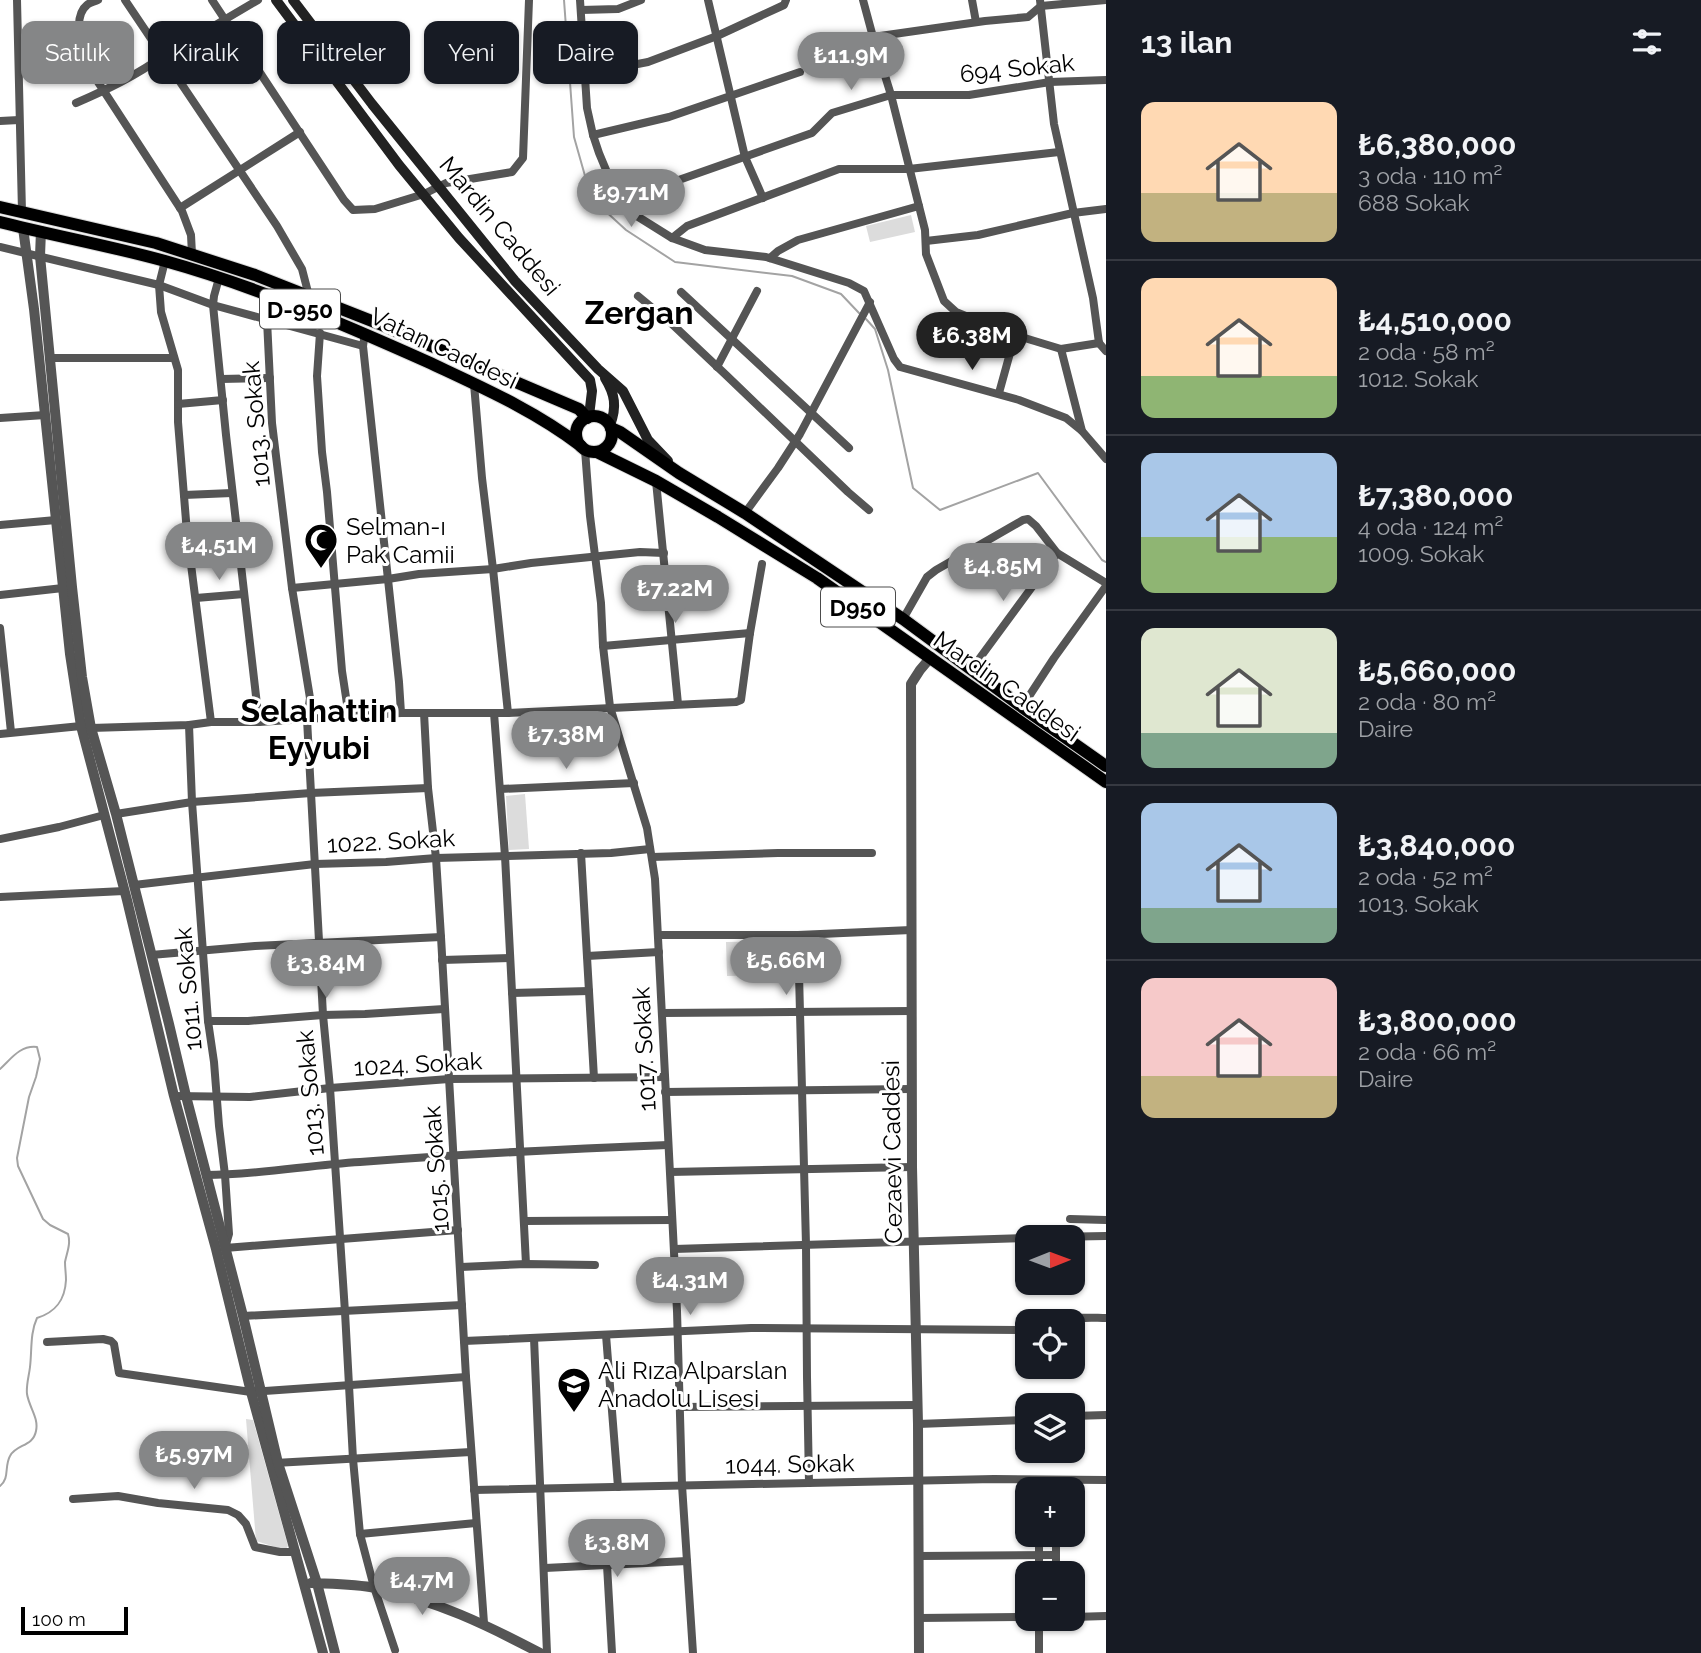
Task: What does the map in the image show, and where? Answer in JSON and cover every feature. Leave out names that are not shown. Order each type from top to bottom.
[{"type":"highway","name":"Vatan Caddesi","points":[[0,207],[156,243],[255,275],[524,385],[579,410],[588,417]]},
{"type":"highway","name":"Vatan Caddesi","points":[[0,222],[165,261],[219,278],[512,401],[588,449]]},
{"type":"highway","name":"Mardin Caddesi","points":[[1106,766],[903,619],[745,513],[679,473],[601,417],[588,417],[579,424],[576,435],[588,449],[656,481],[817,578],[1106,782]]},
{"type":"highway","points":[[588,449],[607,447],[612,437],[611,426]]},
{"type":"main road","name":"Mardin Caddesi","points":[[276,0],[345,94],[424,194],[533,321],[590,380],[592,391],[588,417]]},
{"type":"main road","name":"Mardin Caddesi","points":[[293,0],[372,104],[515,281],[598,369],[623,391],[648,440],[679,473]]},
{"type":"main road","points":[[598,369],[610,386],[613,397],[615,412],[611,426]]},
{"type":"street","points":[[17,0],[22,212]]},
{"type":"street","points":[[97,0],[86,5],[80,16],[83,59],[180,208],[191,234],[192,254]]},
{"type":"street","points":[[125,0],[148,34]]},
{"type":"street","points":[[212,0],[353,210],[375,209],[424,194],[446,183],[512,172],[523,158],[529,0]]},
{"type":"street","points":[[225,20],[258,0]]},
{"type":"street","points":[[580,0],[582,21]]},
{"type":"street","points":[[581,10],[618,9],[641,0]]},
{"type":"street","points":[[708,0],[745,157],[763,198]]},
{"type":"street","points":[[638,64],[717,36],[784,5],[786,0]]},
{"type":"street","points":[[863,0],[891,95],[925,230],[926,254],[944,301],[956,312],[1061,349],[1099,343]]},
{"type":"street","points":[[972,0],[976,22]]},
{"type":"street","points":[[873,37],[1028,17],[1040,3],[1106,0]]},
{"type":"street","points":[[1040,3],[1059,152],[1093,298],[1099,343],[1106,351]]},
{"type":"street","points":[[76,103],[148,68]]},
{"type":"street","points":[[593,135],[669,117],[800,72]]},
{"type":"street","name":"694 Sokak","points":[[619,201],[812,133],[832,113],[891,95],[969,95],[1050,82],[1106,80]]},
{"type":"street","points":[[181,84],[277,226],[302,269],[309,296]]},
{"type":"street","points":[[586,84],[587,108],[605,170],[619,201],[632,212],[672,238],[705,250],[770,258],[849,283],[864,291],[900,367],[999,393],[1066,418],[1082,431],[1106,459]]},
{"type":"street","points":[[0,121],[19,120]]},
{"type":"street","points":[[180,208],[300,132]]},
{"type":"street","points":[[672,238],[687,226],[839,169],[909,169],[1059,152]]},
{"type":"street","points":[[770,258],[798,240],[919,206]]},
{"type":"street","points":[[926,241],[978,235],[1073,213],[1106,209]]},
{"type":"street","points":[[23,228],[70,654],[104,815],[151,955],[180,1096],[206,1175],[243,1317],[256,1392]]},
{"type":"street","points":[[41,231],[40,256],[49,358],[86,727],[116,814],[129,888],[219,1262],[275,1463],[323,1653]]},
{"type":"street","points":[[0,247],[159,285],[267,320],[364,340],[401,713]]},
{"type":"street","points":[[165,261],[159,285],[161,312],[178,370],[187,533],[211,722]]},
{"type":"street","points":[[219,278],[214,305],[232,493],[259,722]]},
{"type":"street","points":[[681,292],[849,448]]},
{"type":"street","points":[[717,367],[757,292]]},
{"type":"street","points":[[639,296],[869,510]]},
{"type":"street","points":[[745,513],[794,441],[870,302]]},
{"type":"street","name":"1013. Sokak","points":[[267,320],[272,423],[292,588],[310,698],[307,719],[323,1015],[360,1534],[395,1650]]},
{"type":"street","points":[[320,333],[317,376],[322,452],[342,671],[349,717]]},
{"type":"street","points":[[999,393],[1015,335]]},
{"type":"street","points":[[1061,349],[1082,431]]},
{"type":"street","points":[[49,358],[174,358]]},
{"type":"street","points":[[221,379],[270,378]]},
{"type":"street","points":[[474,384],[508,713]]},
{"type":"street","points":[[178,404],[223,400]]},
{"type":"street","points":[[0,418],[45,415]]},
{"type":"street","name":"1017. Sokak","points":[[588,449],[590,516],[610,707],[647,828],[655,878],[678,1332],[682,1485],[693,1653]]},
{"type":"street","points":[[656,481],[678,704]]},
{"type":"street","points":[[184,495],[232,493]]},
{"type":"street","points":[[903,619],[927,577],[1028,519],[1057,553],[1106,585],[1022,707]]},
{"type":"street","points":[[0,525],[56,520]]},
{"type":"street","points":[[292,588],[640,552],[664,553]]},
{"type":"street","points":[[971,670],[1057,553]]},
{"type":"street","points":[[0,734],[86,727],[259,722],[401,713],[508,713],[736,702],[741,700],[762,564]]},
{"type":"street","points":[[0,595],[63,587]]},
{"type":"street","points":[[196,598],[244,594]]},
{"type":"street","points":[[0,628],[11,732]]},
{"type":"street","points":[[603,646],[750,632]]},
{"type":"street","name":"Cezaevi Caddesi","points":[[919,1653],[918,1405],[911,1089],[911,684],[931,657]]},
{"type":"street","name":"1015. Sokak","points":[[424,713],[442,937],[466,1377],[484,1623]]},
{"type":"street","points":[[494,713],[505,856],[526,1264]]},
{"type":"street","name":"1011. Sokak","points":[[188,725],[202,950],[225,1175],[229,1234],[225,1248]]},
{"type":"street","points":[[500,789],[634,783]]},
{"type":"street","points":[[116,814],[191,802],[428,788]]},
{"type":"street","points":[[0,839],[104,815]]},
{"type":"street","points":[[581,853],[594,1078]]},
{"type":"street","name":"1022. Sokak","points":[[0,897],[129,888],[315,864],[581,853],[872,853]]},
{"type":"street","points":[[658,935],[798,935],[911,930]]},
{"type":"street","points":[[798,935],[809,1483]]},
{"type":"street","points":[[151,955],[442,937]]},
{"type":"street","points":[[587,956],[659,952]]},
{"type":"street","points":[[442,960],[510,958]]},
{"type":"street","points":[[512,993],[589,991]]},
{"type":"street","points":[[208,1021],[444,1009]]},
{"type":"street","points":[[662,1013],[911,1011]]},
{"type":"street","name":"1024. Sokak","points":[[180,1096],[250,1097],[449,1079],[665,1077]]},
{"type":"street","points":[[665,1092],[911,1089]]},
{"type":"street","points":[[206,1175],[454,1155],[668,1145]]},
{"type":"street","points":[[670,1172],[912,1167]]},
{"type":"street","points":[[1070,1219],[1106,1220]]},
{"type":"street","points":[[524,1221],[672,1220]]},
{"type":"street","points":[[225,1248],[458,1230]]},
{"type":"street","points":[[1085,1236],[1106,1236]]},
{"type":"street","points":[[674,1249],[1015,1238]]},
{"type":"street","points":[[461,1268],[526,1264],[595,1265]]},
{"type":"street","points":[[243,1317],[462,1305]]},
{"type":"street","points":[[1085,1319],[1106,1318]]},
{"type":"street","points":[[464,1341],[751,1328],[1015,1330]]},
{"type":"street","points":[[606,1335],[618,1487]]},
{"type":"street","points":[[534,1338],[547,1653]]},
{"type":"street","points":[[47,1342],[103,1339],[114,1344],[119,1373],[256,1392],[466,1377]]},
{"type":"street","points":[[680,1407],[918,1405]]},
{"type":"street","points":[[1085,1416],[1106,1415]]},
{"type":"street","points":[[918,1424],[1015,1420]]},
{"type":"street","points":[[275,1463],[471,1452]]},
{"type":"street","points":[[275,1463],[317,1583],[335,1653]]},
{"type":"street","name":"1044. Sokak","points":[[474,1490],[1015,1479]]},
{"type":"street","name":"1044. Sokak","points":[[1085,1482],[1106,1480]]},
{"type":"street","points":[[73,1499],[118,1496],[228,1510],[243,1519],[256,1547],[296,1552]]},
{"type":"street","points":[[360,1534],[475,1523]]},
{"type":"street","points":[[1039,1547],[1039,1561]]},
{"type":"street","points":[[1056,1547],[1056,1561]]},
{"type":"street","points":[[919,1556],[1056,1555]]},
{"type":"street","points":[[545,1568],[687,1561]]},
{"type":"street","points":[[607,1565],[612,1653]]},
{"type":"street","points":[[304,1582],[374,1587],[441,1606],[484,1623],[540,1653]]},
{"type":"street","points":[[1085,1617],[1106,1616]]},
{"type":"street","points":[[918,1618],[1015,1618]]},
{"type":"street","points":[[1039,1631],[1039,1653]]},
{"type":"shaded area","points":[[911,215],[915,232],[870,242],[866,226]]},
{"type":"shaded area","points":[[525,794],[529,849],[509,850],[506,796]]},
{"type":"shaded area","points":[[781,941],[782,975],[727,976],[726,942]]},
{"type":"shaded area","points":[[246,1419],[253,1420],[288,1546],[285,1550],[256,1541]]},
{"type":"waterway","points":[[564,0],[574,137],[589,190],[602,208],[626,230],[675,262],[792,276],[841,294],[859,313]]},
{"type":"waterway","points":[[866,319],[875,329],[888,370],[913,488],[940,510],[1038,473],[1106,562]]},
{"type":"waterway","points":[[0,1069],[21,1050],[37,1047],[40,1059],[29,1097],[17,1158],[18,1166],[43,1219],[68,1234],[69,1241],[64,1294],[54,1309],[37,1318],[33,1330],[27,1391],[36,1431],[32,1440],[16,1449],[10,1456],[5,1479],[0,1486]]},
{"type":"place","name":"Selman-ı Pak Camii","points":[[321,570]]},
{"type":"place","name":"Ali Rıza Alparslan Anadolu Lisesi","points":[[574,1414]]},
{"type":"district","name":"Zergan","points":[[639,312]]},
{"type":"district","name":"Selahattin Eyyubi","points":[[319,728]]}]
